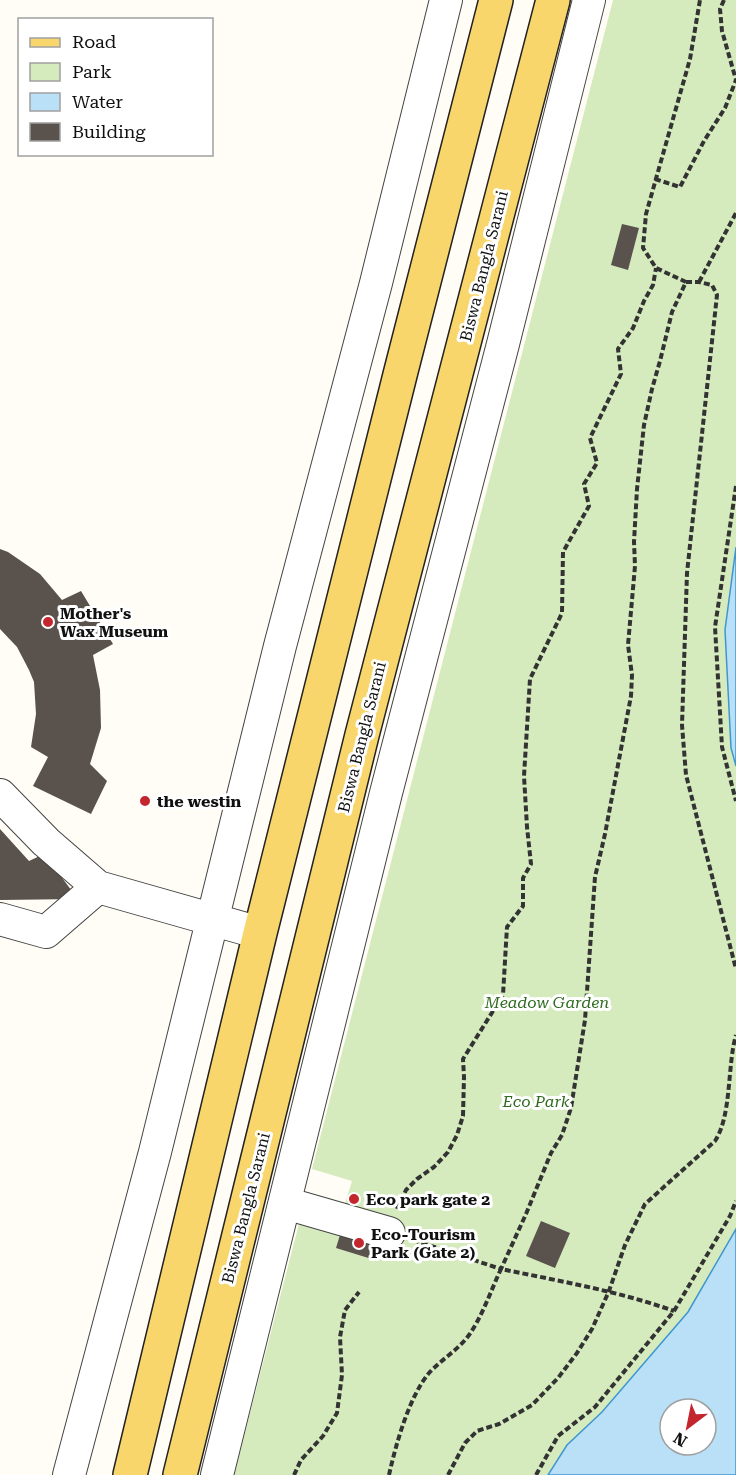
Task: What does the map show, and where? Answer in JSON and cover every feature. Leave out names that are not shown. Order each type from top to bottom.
[{"type":"main road","points":[[130,1475],[260,933],[496,0]]},
{"type":"main road","name":"Biswa Bangla Sarani","points":[[180,1475],[362,735],[553,0]]},
{"type":"street","points":[[69,1475],[155,1152],[280,646],[376,283],[446,0]]},
{"type":"street","points":[[217,1475],[383,804],[503,344],[589,0]]},
{"type":"street","points":[[0,795],[46,842],[98,887],[260,933]]},
{"type":"street","points":[[0,919],[46,932],[98,887]]},
{"type":"street","points":[[285,1203],[389,1233]]},
{"type":"path","points":[[700,0],[690,58],[645,214],[643,248],[656,268],[686,282],[712,285],[717,295],[687,573],[682,725],[686,775],[736,969]]},
{"type":"path","points":[[655,179],[680,187],[704,141],[725,108],[736,80],[722,31],[720,9],[724,0]]},
{"type":"path","points":[[699,282],[736,213]]},
{"type":"path","points":[[656,268],[653,285],[633,328],[618,349],[621,374],[590,438],[597,463],[584,484],[589,506],[563,552],[562,613],[530,679],[524,776],[531,864],[524,878],[523,906],[507,927],[503,995],[463,1059],[463,1116],[457,1135],[447,1152],[434,1167],[406,1190],[389,1233],[501,1269],[609,1291],[674,1311]]},
{"type":"path","points":[[389,1475],[394,1452],[413,1400],[429,1373],[453,1353],[469,1334],[479,1317],[551,1153],[562,1135],[571,1108],[585,1020],[595,877],[631,696],[632,675],[628,645],[637,489],[644,425],[672,312],[686,282]]},
{"type":"path","points":[[736,486],[715,627],[722,747],[736,801]]},
{"type":"path","points":[[448,1475],[465,1443],[477,1431],[499,1424],[532,1405],[558,1378],[577,1353],[592,1329],[609,1291],[625,1245],[645,1204],[715,1141],[721,1131],[736,1035]]},
{"type":"path","points":[[536,1475],[558,1436],[595,1407],[674,1311],[730,1216],[736,1201]]},
{"type":"path","points":[[294,1475],[301,1460],[323,1436],[337,1413],[342,1375],[340,1337],[345,1310],[360,1292]]},
{"type":"green space","name":"Eco Park","points":[[613,0],[736,0],[736,547],[725,630],[731,748],[736,766],[736,1229],[688,1312],[602,1412],[567,1445],[548,1475],[234,1475],[302,1212],[339,1223],[352,1181],[312,1169]]},
{"type":"water","points":[[736,547],[736,766],[731,748],[725,630]]},
{"type":"water","points":[[736,1229],[736,1475],[548,1475],[567,1445],[602,1412],[688,1312]]},
{"type":"building","points":[[622,224],[639,228],[628,270],[611,265]]},
{"type":"building","points":[[0,549],[40,574],[62,600],[81,591],[113,644],[93,655],[100,690],[101,728],[90,764],[107,781],[91,814],[33,786],[48,757],[31,747],[36,714],[34,682],[17,647],[0,629]]},
{"type":"building","points":[[0,829],[29,861],[44,854],[78,899],[0,900]]},
{"type":"building","points":[[541,1221],[570,1233],[555,1268],[526,1256]]},
{"type":"building","name":"Eco-Tourism Park (Gate 2)","points":[[343,1225],[382,1237],[375,1260],[336,1248]]},
{"type":"place","name":"Mother's Wax Museum","points":[[48,622]]},
{"type":"place","name":"the westin","points":[[145,801]]},
{"type":"place","name":"Eco park gate 2","points":[[354,1199]]},
{"type":"place","name":"Eco-Tourism Park (Gate 2)","points":[[359,1243]]},
{"type":"park label","name":"Meadow Garden","points":[[547,1002]]}]
